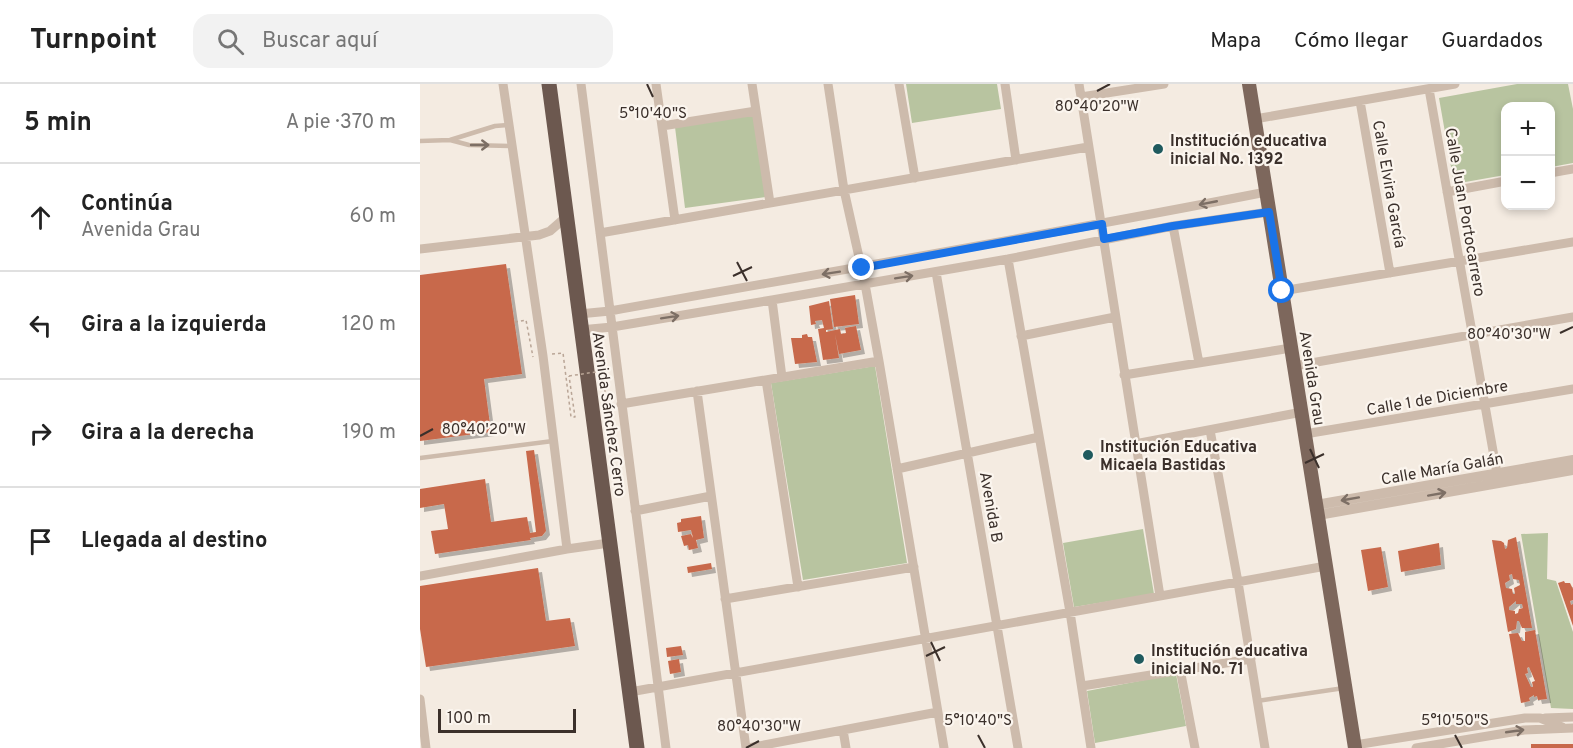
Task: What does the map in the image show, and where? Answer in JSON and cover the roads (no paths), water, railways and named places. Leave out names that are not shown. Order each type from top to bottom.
[{"type":"highway","name":"Avenida Sánchez Cerro","points":[[549,84],[630,692],[635,746]]},
{"type":"main road","name":"Avenida Grau","points":[[1249,84],[1355,746]]},
{"type":"street","points":[[503,84],[526,237],[567,549]]},
{"type":"street","points":[[580,84],[666,748]]},
{"type":"street","points":[[656,84],[675,220]]},
{"type":"street","points":[[752,84],[770,203]]},
{"type":"street","points":[[828,84],[844,190],[862,268],[879,361],[944,748]]},
{"type":"street","points":[[898,84],[915,177]]},
{"type":"street","points":[[1005,84],[1016,160]]},
{"type":"street","points":[[1079,84],[1160,596]]},
{"type":"street","points":[[1081,97],[1164,84]]},
{"type":"street","points":[[1255,119],[1455,84]]},
{"type":"street","name":"Calle Juan Portocarrero","points":[[1429,89],[1498,478]]},
{"type":"street","name":"Calle Elvira García","points":[[1360,101],[1390,273]]},
{"type":"street","points":[[662,126],[756,111]]},
{"type":"street","points":[[600,233],[1088,147]]},
{"type":"street","points":[[1555,172],[1573,169]]},
{"type":"street","points":[[1447,192],[1501,182]]},
{"type":"street","points":[[579,314],[610,311],[862,268],[1266,192]]},
{"type":"street","points":[[580,330],[612,327],[936,272],[1173,226],[1269,212]]},
{"type":"street","points":[[420,249],[526,237],[550,231],[566,217]]},
{"type":"street","points":[[1173,226],[1199,363]]},
{"type":"street","points":[[1282,291],[1573,242]]},
{"type":"street","points":[[1008,259],[1070,612],[1091,748]]},
{"type":"street","name":"Avenida B","points":[[936,272],[1018,748]]},
{"type":"street","points":[[772,300],[782,377]]},
{"type":"street","points":[[1021,336],[1115,317]]},
{"type":"street","points":[[1294,366],[1573,317]]},
{"type":"street","points":[[1124,375],[1291,348]]},
{"type":"street","points":[[621,404],[879,361]]},
{"type":"street","points":[[766,380],[798,586]]},
{"type":"street","name":"Calle 1 de Diciembre","points":[[1305,434],[1573,389]]},
{"type":"street","points":[[697,391],[747,748],[938,712]]},
{"type":"street","points":[[1136,444],[1302,412]]},
{"type":"street","points":[[1210,430],[1265,748]]},
{"type":"street","points":[[897,470],[1039,437]]},
{"type":"street","name":"Calle María Galán","points":[[1317,510],[1498,478],[1573,460]]},
{"type":"street","name":"Calle María Galán","points":[[1498,478],[1573,470]]},
{"type":"street","points":[[635,511],[711,496]]},
{"type":"street","points":[[420,576],[609,543]]},
{"type":"street","points":[[630,692],[1326,566]]},
{"type":"street","points":[[725,599],[914,567]]},
{"type":"street","points":[[1082,686],[1251,659]]},
{"type":"street","points":[[1180,669],[1195,748]]},
{"type":"street","points":[[420,699],[426,748]]},
{"type":"street","points":[[1355,746],[1376,745],[1525,718],[1573,717]]},
{"type":"street","points":[[1540,718],[1562,727]]},
{"type":"street","points":[[1416,748],[1524,730],[1573,728]]},
{"type":"street","points":[[843,730],[846,748]]},
{"type":"lane","points":[[420,141],[450,140],[495,126],[508,125]]},
{"type":"lane","points":[[450,140],[469,145],[511,146]]},
{"type":"lane","points":[[420,458],[553,441]]},
{"type":"lane","points":[[1257,701],[1346,687]]},
{"type":"place","name":"Institución educativa inicial No. 1392","points":[[1158,149]]},
{"type":"place","name":"Institución Educativa Micaela Bastidas","points":[[1088,455]]},
{"type":"place","name":"Institución educativa inicial No. 71","points":[[1139,659]]}]
